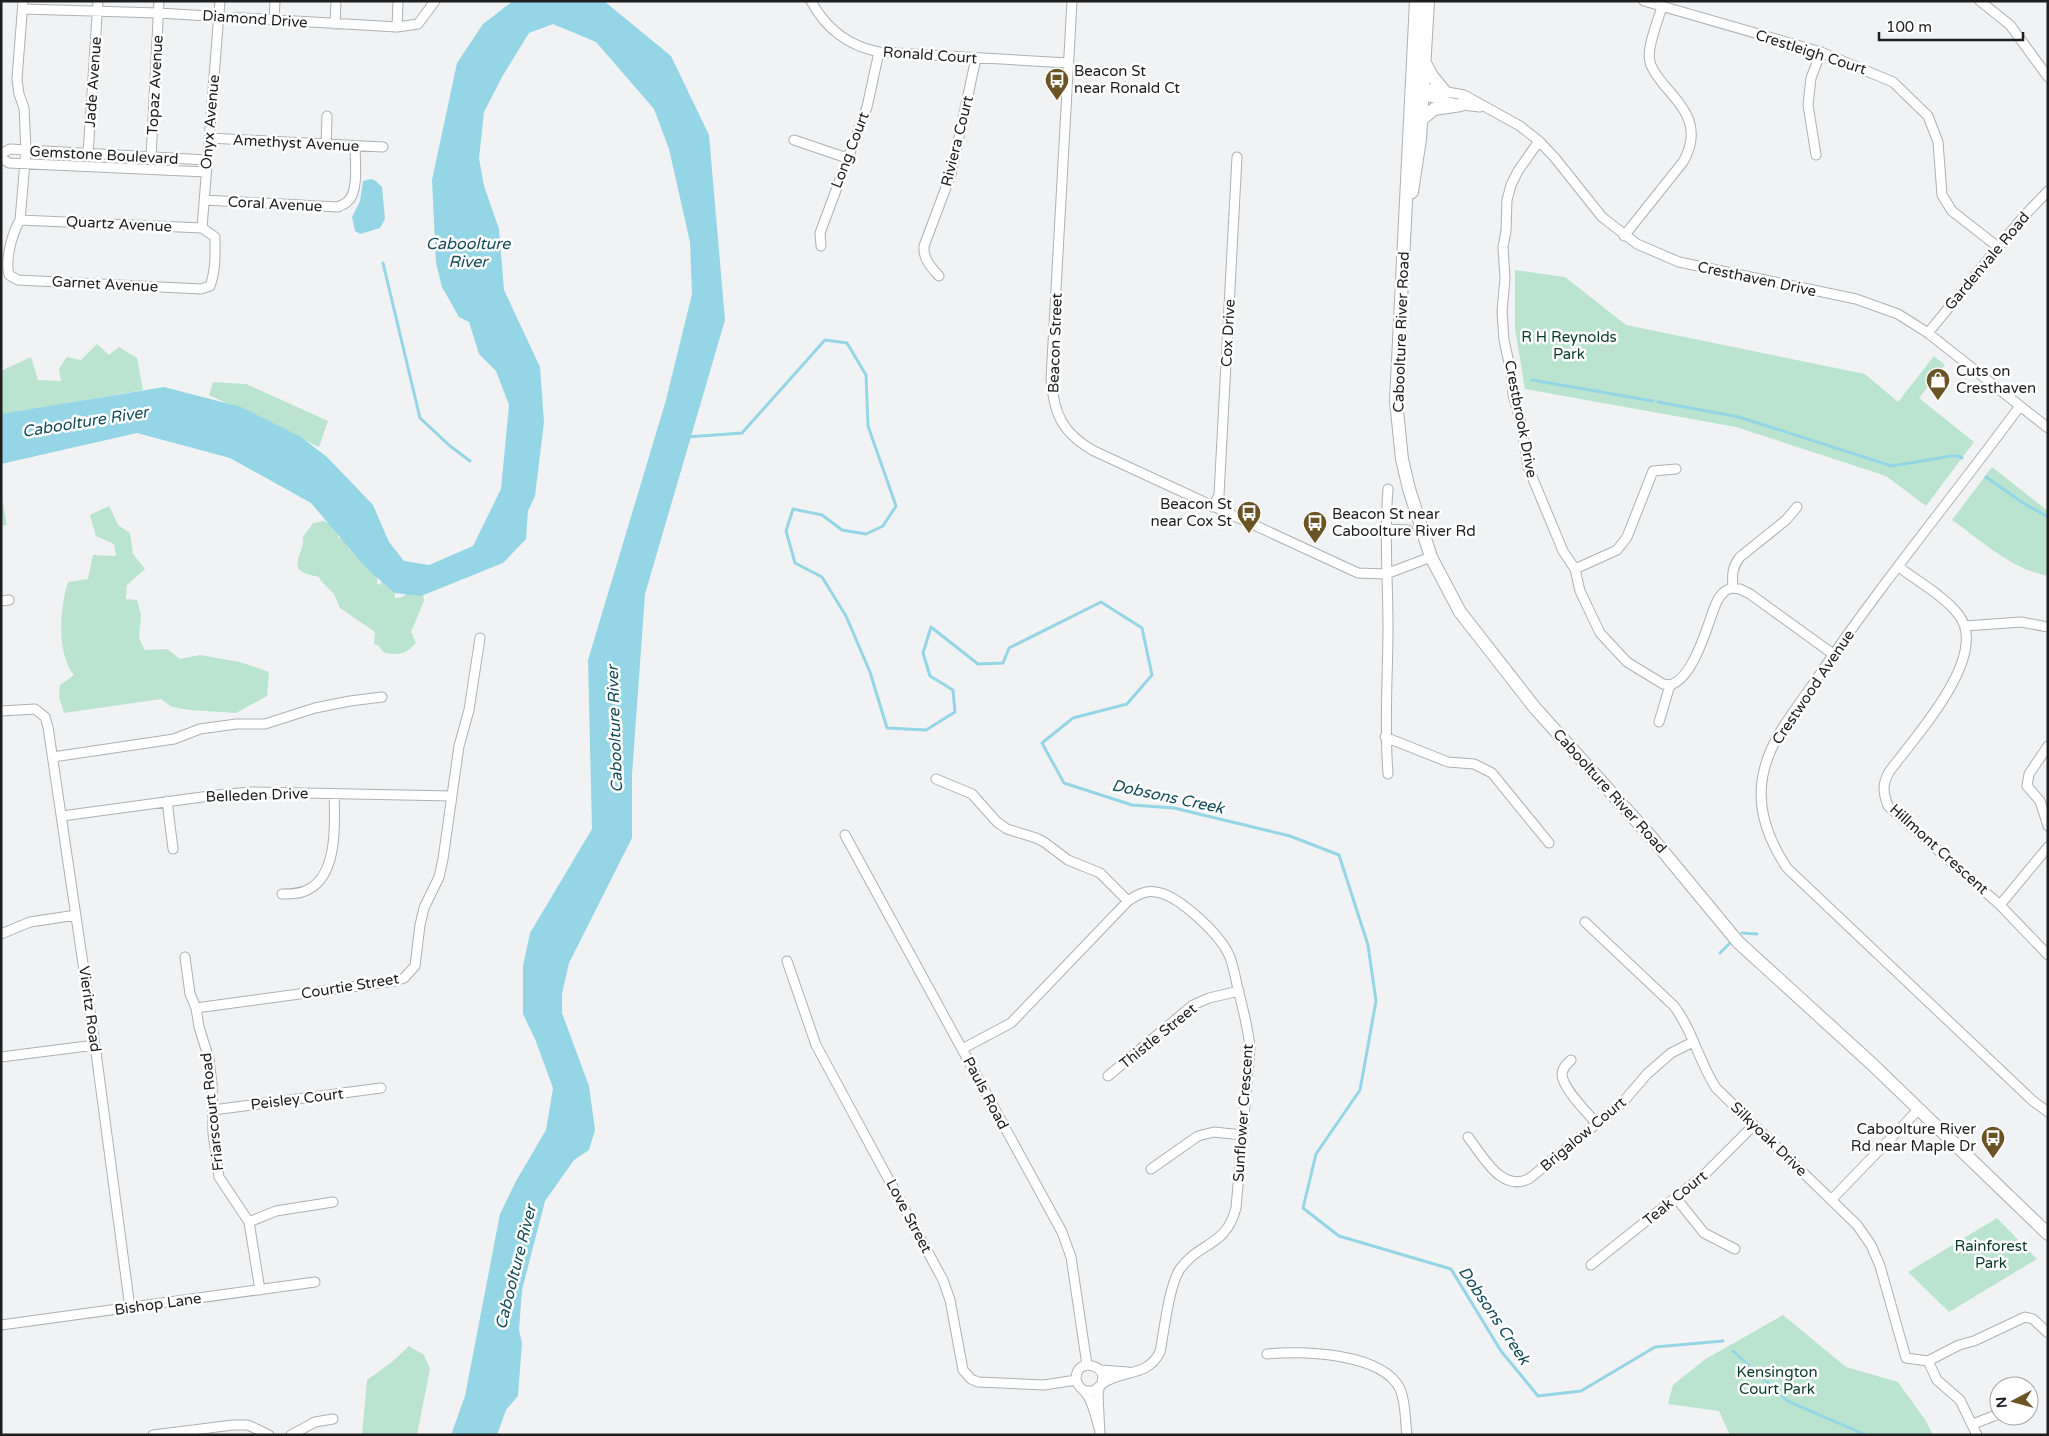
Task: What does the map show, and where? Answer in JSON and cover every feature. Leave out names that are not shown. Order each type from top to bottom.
[{"type":"main road","name":"Caboolture River Road","points":[[1416,1],[1417,91],[1404,234],[1396,401],[1402,459],[1407,482],[1413,506],[1431,557],[1460,612],[1535,708],[1652,838],[1738,942],[1918,1109],[2048,1234]]},
{"type":"main road","name":"Caboolture River Road","points":[[1404,234],[1415,173],[1421,120],[1417,91],[1424,62],[1428,1]]},
{"type":"main road","points":[[1424,62],[1445,92]]},
{"type":"main road","points":[[1421,120],[1434,109],[1461,105]]},
{"type":"street","name":"Topaz Avenue","points":[[151,157],[159,1]]},
{"type":"street","name":"Onyx Avenue","points":[[202,228],[220,1]]},
{"type":"street","points":[[274,21],[275,1]]},
{"type":"street","points":[[335,24],[336,1]]},
{"type":"street","points":[[397,27],[398,1]]},
{"type":"street","name":"Diamond Drive","points":[[23,5],[98,6],[158,13],[397,27],[418,24],[435,1]]},
{"type":"street","name":"Ronald Court","points":[[811,1],[824,22],[837,35],[855,46],[879,52],[1068,63]]},
{"type":"street","name":"Beacon Street","points":[[1072,1],[1051,379],[1053,400],[1058,415],[1066,429],[1079,442],[1213,507],[1358,573],[1386,574],[1431,557]]},
{"type":"street","name":"Crestleigh Court","points":[[1644,1],[1821,52],[1849,62],[1893,82],[1928,116],[1938,142],[1942,195],[1952,211],[1998,247]]},
{"type":"street","points":[[1980,1],[2010,24],[2048,77]]},
{"type":"street","points":[[20,220],[26,150],[24,108],[19,94],[17,79],[23,5]]},
{"type":"street","name":"Jade Avenue","points":[[88,154],[98,6]]},
{"type":"street","points":[[1624,236],[1684,162],[1690,152],[1693,139],[1692,126],[1687,113],[1654,72],[1650,63],[1650,49],[1662,6]]},
{"type":"street","name":"Long Court","points":[[821,246],[820,233],[867,106],[879,52]]},
{"type":"street","points":[[1816,155],[1808,105],[1811,78],[1821,52]]},
{"type":"street","name":"Riviera Court","points":[[939,276],[928,263],[924,246],[952,174],[976,58]]},
{"type":"street","name":"Cresthaven Drive","points":[[1417,91],[1464,95],[1483,108],[1508,119],[1538,141],[1555,158],[1592,207],[1624,236],[1650,251],[1679,262],[1870,303],[1898,314],[1928,333],[2048,428]]},
{"type":"street","name":"Cresthaven Drive","points":[[1417,91],[1461,105],[1483,108]]},
{"type":"street","points":[[326,144],[328,116]]},
{"type":"street","name":"Amethyst Avenue","points":[[209,138],[382,147]]},
{"type":"street","points":[[794,140],[847,158]]},
{"type":"street","name":"Crestbrook Drive","points":[[1538,141],[1518,171],[1507,200],[1506,231],[1503,247],[1505,278],[1502,312],[1504,340],[1528,467],[1563,551],[1575,569],[1580,591],[1600,633],[1627,662],[1663,684],[1670,685]]},
{"type":"street","name":"Coral Avenue","points":[[204,200],[338,207],[349,201],[353,193],[355,182],[355,146]]},
{"type":"street","name":"Gemstone Boulevard","points":[[1,154],[10,149],[207,160]]},
{"type":"street","name":"Cox Drive","points":[[1213,507],[1219,495],[1237,157]]},
{"type":"street","name":"Gemstone Boulevard","points":[[1,158],[9,162],[206,172]]},
{"type":"street","name":"Gardenvale Road","points":[[1928,333],[2023,217],[2048,191]]},
{"type":"street","name":"Quartz Avenue","points":[[20,220],[202,228]]},
{"type":"street","name":"Garnet Avenue","points":[[20,220],[14,230],[7,267],[9,275],[18,280],[201,289],[210,286],[215,263],[215,237],[202,228]]},
{"type":"street","name":"Crestwood Avenue","points":[[2020,406],[1834,654],[1775,739],[1762,776],[1761,793],[1762,814],[1774,849],[1787,868],[2032,1101],[2048,1112]]},
{"type":"street","points":[[1575,569],[1617,550],[1627,538],[1653,471],[1676,469]]},
{"type":"street","points":[[1388,489],[1386,529],[1388,639],[1385,737],[1388,774]]},
{"type":"street","points":[[1733,588],[1732,573],[1734,564],[1740,556],[1786,520],[1796,507]]},
{"type":"street","points":[[1386,529],[1408,530]]},
{"type":"street","points":[[1899,567],[1950,605],[1959,615],[1965,626],[2021,622],[2048,627]]},
{"type":"street","points":[[1659,722],[1670,685],[1677,683],[1684,676],[1693,662],[1717,601],[1724,591],[1740,588],[1834,654]]},
{"type":"street","name":"Hillmont Crescent","points":[[1965,626],[1967,641],[1956,678],[1941,702],[1888,772],[1882,790],[1888,806],[2000,905],[2048,954]]},
{"type":"street","name":"Courtie Street","points":[[196,1008],[395,981],[404,978],[410,973],[415,966],[424,908],[439,877],[464,722],[469,710],[480,638]]},
{"type":"street","points":[[52,757],[174,739],[207,728],[236,724],[265,724],[316,708],[382,697]]},
{"type":"street","name":"Vieritz Road","points":[[1,711],[35,709],[42,713],[48,727],[95,1045],[130,1308]]},
{"type":"street","points":[[1385,737],[1448,762],[1474,764],[1492,773],[1550,843]]},
{"type":"street","points":[[2048,746],[2029,774],[2027,786],[2040,801],[2048,826]]},
{"type":"street","points":[[936,780],[972,794],[997,822],[1007,829],[1036,838],[1068,860],[1100,873],[1128,901]]},
{"type":"street","name":"Belleden Drive","points":[[62,816],[252,792],[452,796]]},
{"type":"street","points":[[282,894],[302,892],[312,888],[325,870],[333,851],[334,794]]},
{"type":"street","points":[[167,802],[173,849]]},
{"type":"street","name":"Pauls Road","points":[[845,835],[1062,1232],[1071,1256],[1087,1365]]},
{"type":"street","points":[[2000,905],[2048,847]]},
{"type":"street","name":"Sunflower Crescent","points":[[962,1049],[1011,1023],[1128,901],[1141,893],[1154,891],[1177,899],[1216,936],[1225,947],[1230,958],[1248,1027],[1250,1048],[1236,1208],[1233,1219],[1228,1230],[1188,1261],[1180,1270],[1175,1282],[1160,1352],[1156,1361],[1149,1367],[1112,1378],[1101,1387]]},
{"type":"street","points":[[1,934],[30,922],[76,915]]},
{"type":"street","name":"Silkyoak Drive","points":[[1585,922],[1674,1006],[1684,1019],[1707,1074],[1716,1088],[1857,1225],[1871,1245],[1880,1266],[1906,1358],[1928,1360]]},
{"type":"street","name":"Friarscourt Road","points":[[185,957],[190,994],[196,1008],[199,1027],[210,1059],[213,1133],[219,1178],[249,1222],[260,1290]]},
{"type":"street","name":"Love Street","points":[[786,961],[816,1045],[943,1280],[950,1300],[963,1370],[978,1382],[1038,1385],[1076,1380]]},
{"type":"street","name":"Thistle Street","points":[[1108,1076],[1193,1005],[1209,998],[1238,991]]},
{"type":"street","name":"Brigalow Court","points":[[1468,1137],[1500,1177],[1516,1183],[1523,1182],[1623,1102],[1647,1074],[1671,1052],[1693,1042]]},
{"type":"street","points":[[1,1057],[95,1045]]},
{"type":"street","points":[[1570,1060],[1563,1068],[1562,1075],[1566,1086],[1596,1123]]},
{"type":"street","name":"Peisley Court","points":[[213,1110],[380,1088]]},
{"type":"street","points":[[1832,1199],[1918,1109]]},
{"type":"street","name":"Teak Court","points":[[1591,1266],[1705,1174],[1754,1125]]},
{"type":"street","points":[[1151,1169],[1198,1136],[1214,1132],[1242,1135]]},
{"type":"street","points":[[1676,1198],[1704,1233],[1735,1249]]},
{"type":"street","points":[[249,1222],[276,1211],[333,1202]]},
{"type":"street","name":"Bishop Lane","points":[[1,1326],[315,1282]]},
{"type":"street","points":[[1977,1435],[1973,1424],[1955,1394],[1937,1380],[1928,1360],[2025,1317],[2033,1319],[2048,1333]]},
{"type":"street","points":[[1267,1354],[1287,1352],[1337,1356],[1375,1367],[1386,1373],[1400,1389],[1407,1435]]},
{"type":"street","points":[[1092,1364],[1101,1370],[1103,1374],[1100,1431],[1089,1396],[1076,1380],[1078,1372],[1087,1365],[1092,1364]]},
{"type":"street","name":"Sunflower Crescent","points":[[1101,1370],[1131,1372]]},
{"type":"street","points":[[1084,1391],[1089,1392],[1101,1387]]},
{"type":"street","points":[[1973,1424],[1989,1418]]},
{"type":"street","points":[[291,1435],[315,1422],[333,1419]]},
{"type":"street","points":[[152,1435],[233,1425],[248,1425],[269,1435]]},
{"type":"green space","name":"R H Reynolds Park","points":[[1515,270],[1565,277],[1626,325],[1865,374],[1898,402],[1934,356],[1945,365],[1919,398],[1974,442],[1926,506],[1886,476],[1736,427],[1525,389],[1515,329]]},
{"type":"green space","points":[[97,344],[109,355],[119,347],[137,358],[143,390],[1,415],[1,371],[31,357],[38,380],[61,381],[59,369],[67,357],[81,360]]},
{"type":"green space","points":[[213,382],[246,384],[328,421],[319,447],[209,395]]},
{"type":"green space","points":[[1992,467],[2048,511],[2048,576],[2009,561],[1952,520]]},
{"type":"green space","points":[[1,492],[7,525],[1,526]]},
{"type":"green space","points":[[109,506],[118,525],[130,533],[133,554],[145,569],[127,585],[126,599],[137,600],[141,615],[139,638],[145,650],[167,649],[180,659],[200,655],[240,662],[269,672],[267,696],[236,713],[172,707],[161,699],[64,713],[59,697],[60,685],[74,675],[68,666],[62,643],[61,630],[65,593],[68,582],[88,579],[93,555],[116,556],[114,544],[96,536],[90,515]]},
{"type":"green space","points":[[324,521],[332,525],[338,532],[338,538],[347,539],[350,544],[349,550],[356,551],[364,560],[366,570],[371,568],[377,574],[377,584],[379,585],[384,580],[394,586],[395,598],[403,597],[413,586],[422,588],[424,601],[411,632],[416,643],[405,652],[393,654],[383,652],[379,646],[374,644],[375,632],[340,608],[334,594],[319,577],[307,574],[298,567],[303,537],[313,523]]},
{"type":"green space","name":"Rainforest Park","points":[[1997,1218],[2037,1259],[1949,1312],[1908,1272]]},
{"type":"green space","name":"Kensington Court Park","points":[[1783,1315],[1846,1367],[1898,1382],[1926,1421],[1933,1435],[1730,1435],[1719,1411],[1668,1404],[1673,1385],[1704,1360]]},
{"type":"green space","points":[[409,1346],[424,1355],[430,1369],[417,1435],[362,1435],[367,1380],[392,1362]]},
{"type":"water","name":"Caboolture River","points":[[513,1],[604,1],[671,56],[709,135],[725,320],[645,594],[632,775],[632,838],[569,963],[562,994],[562,1013],[589,1086],[595,1130],[589,1150],[574,1160],[545,1201],[522,1290],[519,1330],[522,1343],[518,1396],[506,1410],[497,1435],[451,1435],[465,1396],[500,1214],[516,1181],[546,1130],[553,1088],[535,1039],[523,1014],[523,966],[530,933],[592,829],[588,660],[666,400],[692,294],[690,242],[669,149],[654,109],[596,42],[553,24],[529,33],[502,77],[484,112],[479,158],[484,186],[499,229],[504,290],[540,367],[544,422],[535,496],[528,511],[526,539],[503,563],[421,596],[395,593],[367,569],[311,503],[230,458],[137,433],[1,464],[1,414],[164,387],[241,407],[301,437],[327,457],[373,505],[389,542],[404,561],[429,565],[473,546],[501,489],[509,405],[496,371],[479,354],[469,322],[459,317],[442,287],[436,263],[432,180],[457,63],[483,24]]},
{"type":"water","points":[[371,179],[382,187],[385,219],[380,228],[360,234],[355,231],[352,217],[360,201],[363,181]]},
{"type":"waterway","points":[[383,263],[420,418],[450,446],[470,461]]},
{"type":"waterway","name":"Dobsons Creek","points":[[687,437],[742,433],[825,340],[847,343],[866,375],[868,426],[896,506],[883,526],[866,534],[842,530],[822,515],[793,509],[786,531],[795,563],[822,577],[846,616],[870,672],[887,728],[926,730],[955,712],[953,690],[930,676],[923,653],[931,627],[978,664],[1003,663],[1009,648],[1101,602],[1142,628],[1152,675],[1127,704],[1073,718],[1042,743],[1064,783],[1132,805],[1174,808],[1290,836],[1339,855],[1368,945],[1376,1001],[1360,1090],[1316,1154],[1303,1208],[1339,1236],[1451,1269],[1501,1351],[1538,1396],[1581,1391],[1655,1347],[1723,1341]]},
{"type":"waterway","points":[[1532,380],[1653,401]]},
{"type":"waterway","points":[[1658,402],[1739,417],[1892,466],[1951,456],[1962,458]]},
{"type":"waterway","points":[[1986,477],[2023,503],[2048,517]]},
{"type":"waterway","points":[[1742,933],[1757,934]]},
{"type":"waterway","points":[[1720,953],[1729,944]]},
{"type":"waterway","name":"Dobsons Creek","points":[[1733,1351],[1788,1401],[1866,1435]]},
{"type":"place","name":"Beacon St near Ronald Ct","points":[[1057,101]]},
{"type":"place","name":"Cuts on Cresthaven","points":[[1938,401]]},
{"type":"place","name":"Beacon St near Cox St","points":[[1249,534]]},
{"type":"place","name":"Beacon St near Caboolture River Rd","points":[[1315,544]]},
{"type":"place","name":"Caboolture River Rd near Maple Dr","points":[[1993,1159]]}]
